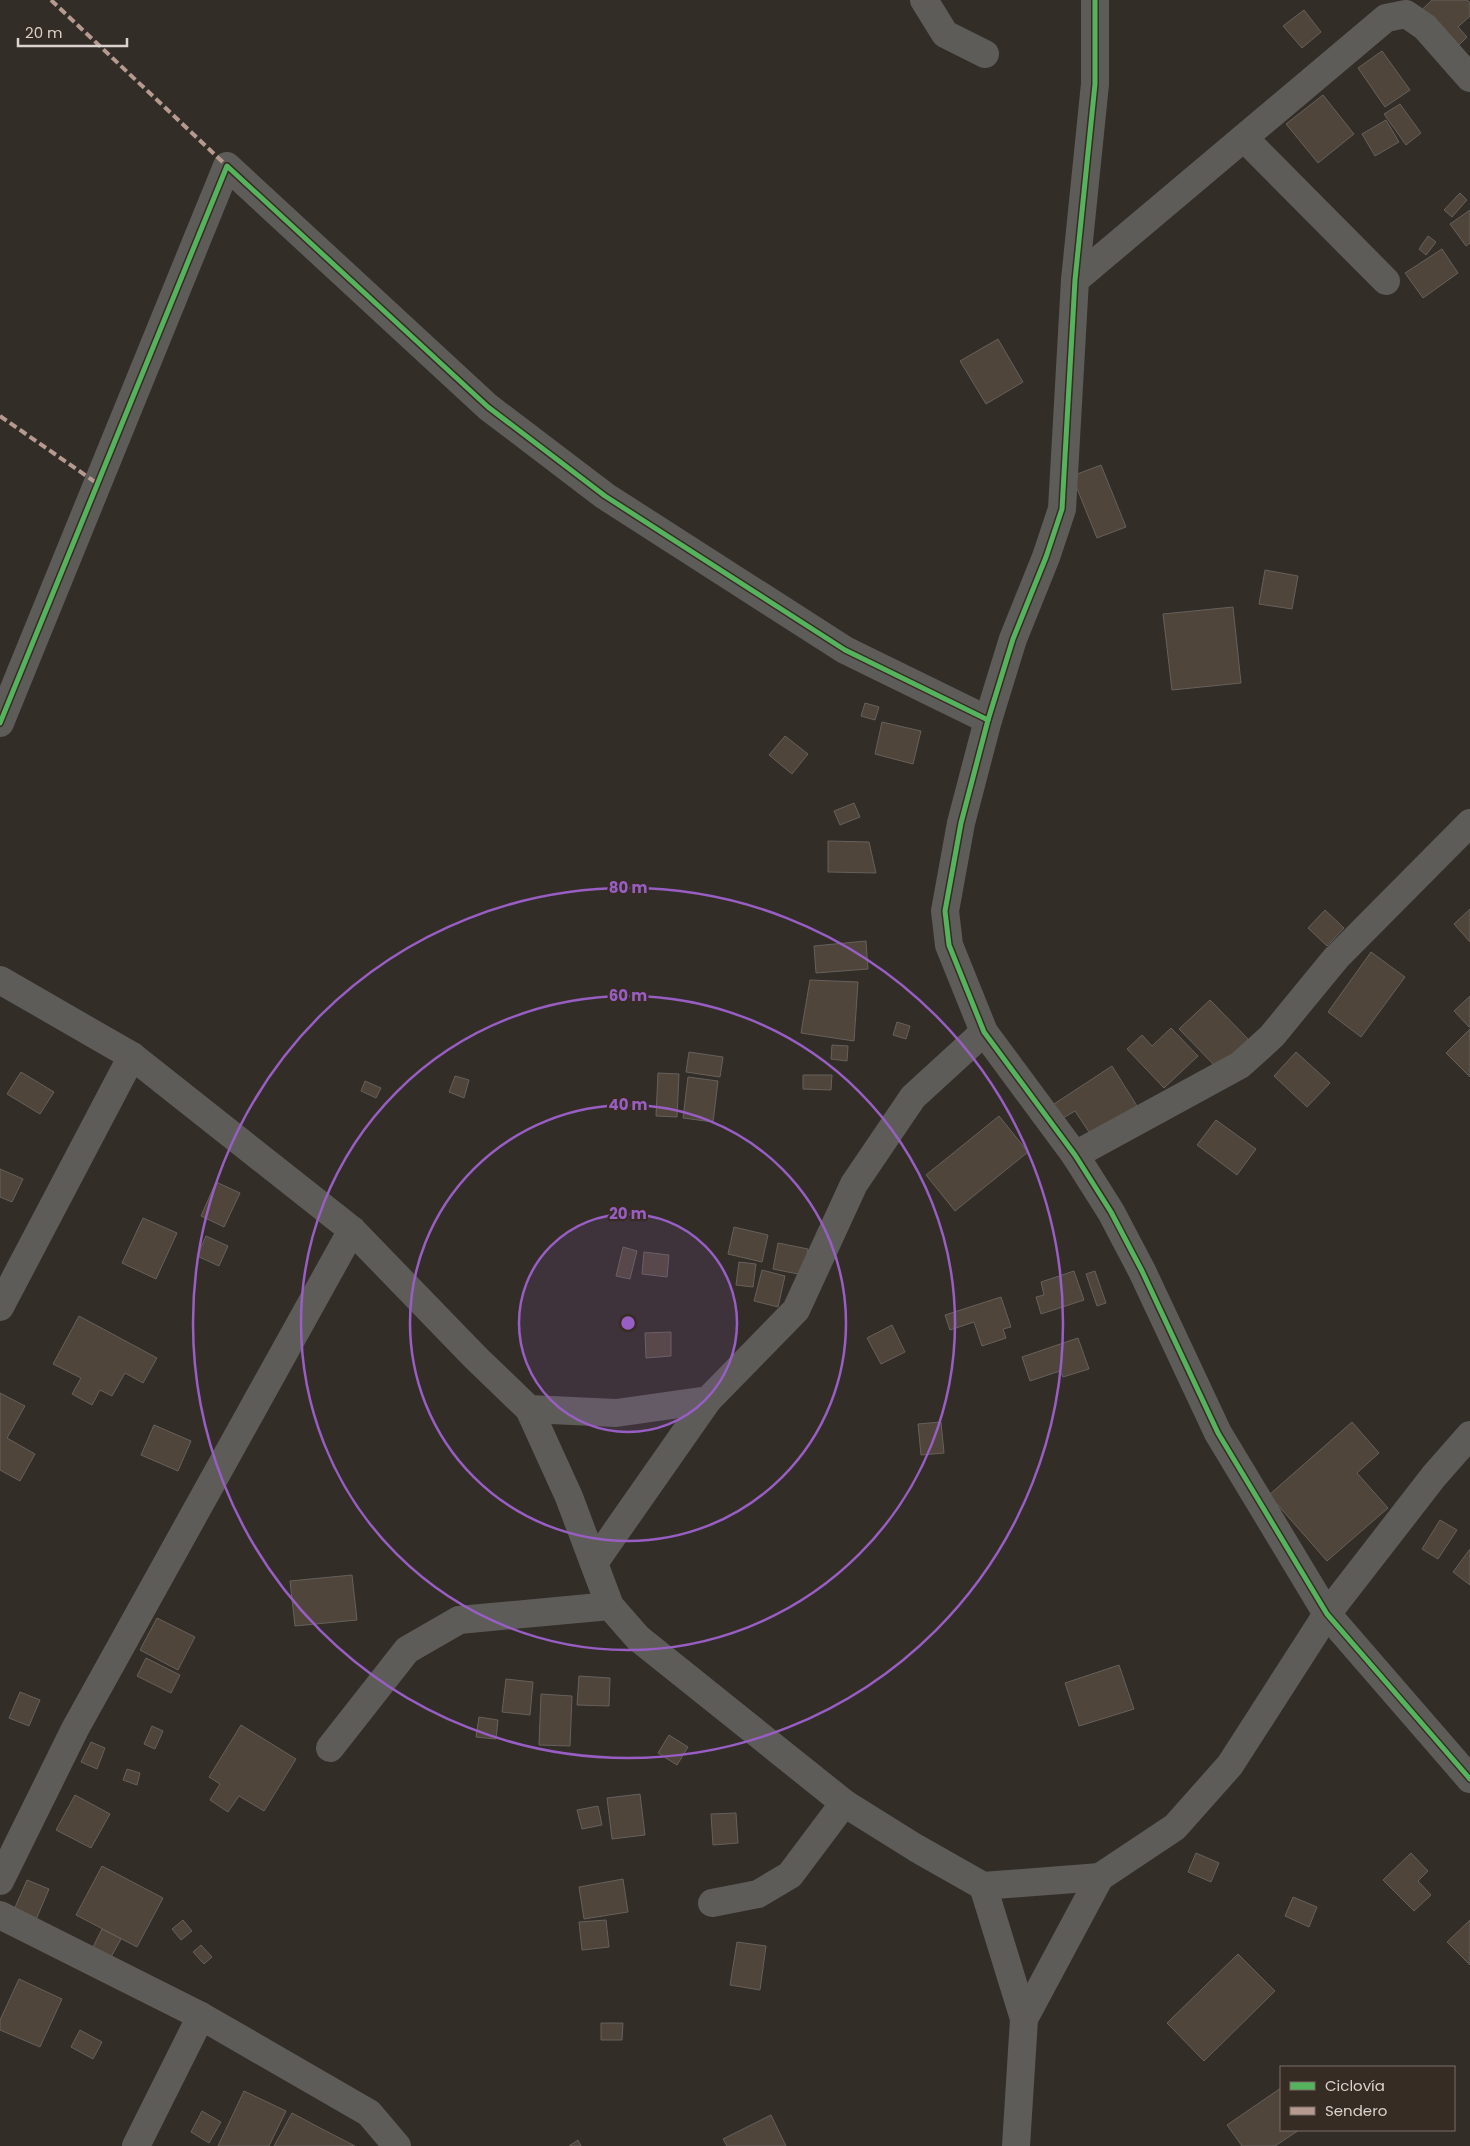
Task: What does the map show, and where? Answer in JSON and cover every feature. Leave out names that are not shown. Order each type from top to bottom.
[{"type":"street","points":[[924,0],[945,34],[985,54]]},
{"type":"street","points":[[1095,0],[1095,84],[1075,280],[1062,509],[1046,557],[1013,639],[988,720],[961,823],[945,911],[948,945],[984,1032],[1075,1155],[1111,1212],[1142,1271],[1218,1433],[1327,1614],[1470,1779]]},
{"type":"street","points":[[1075,280],[1386,18],[1406,14],[1425,27],[1470,78]]},
{"type":"street","points":[[1244,138],[1386,281]]},
{"type":"street","points":[[0,722],[228,166],[488,407],[606,496],[845,650],[988,720]]},
{"type":"street","points":[[1075,1155],[1240,1065],[1272,1036],[1336,958],[1470,823]]},
{"type":"street","points":[[0,980],[132,1056],[352,1230],[476,1358],[530,1409],[569,1497],[610,1606],[638,1638],[844,1803],[916,1848],[983,1886],[1100,1877]]},
{"type":"street","points":[[594,1563],[708,1400],[796,1310],[854,1184],[913,1097],[984,1032]]},
{"type":"street","points":[[0,1307],[132,1056]]},
{"type":"street","points":[[0,1881],[76,1730],[352,1230]]},
{"type":"street","points":[[530,1409],[616,1413],[708,1400]]},
{"type":"street","points":[[1024,2019],[1100,1877],[1176,1827],[1230,1765],[1327,1614],[1434,1476],[1470,1435]]},
{"type":"street","points":[[330,1748],[407,1650],[458,1620],[610,1606]]},
{"type":"street","points":[[712,1903],[758,1894],[790,1875],[844,1803]]},
{"type":"street","points":[[983,1886],[1024,2019],[1016,2146]]},
{"type":"street","points":[[0,1915],[201,2016],[370,2112],[397,2146]]},
{"type":"street","points":[[136,2146],[201,2016]]},
{"type":"building","points":[[1432,0],[1467,0],[1470,3],[1470,16],[1458,27],[1467,37],[1448,56],[1412,19]]},
{"type":"building","points":[[1304,10],[1321,32],[1302,48],[1283,26]]},
{"type":"building","points":[[1382,51],[1410,90],[1385,107],[1358,68]]},
{"type":"building","points":[[1323,95],[1354,134],[1318,163],[1286,124]]},
{"type":"building","points":[[1400,104],[1421,133],[1406,145],[1384,114]]},
{"type":"building","points":[[1386,120],[1399,142],[1375,156],[1362,134]]},
{"type":"building","points":[[1460,193],[1467,200],[1452,217],[1444,210]]},
{"type":"building","points":[[1470,210],[1470,243],[1466,246],[1450,224]]},
{"type":"building","points":[[1428,236],[1436,242],[1426,255],[1419,249]]},
{"type":"building","points":[[1442,249],[1458,273],[1423,298],[1405,273]]},
{"type":"building","points":[[998,339],[1023,382],[986,404],[960,361]]},
{"type":"building","points":[[1101,465],[1126,527],[1097,538],[1072,476]]},
{"type":"building","points":[[1265,570],[1298,576],[1292,609],[1259,604]]},
{"type":"building","points":[[1233,607],[1241,683],[1172,690],[1163,614]]},
{"type":"building","points":[[865,703],[879,707],[875,720],[861,716]]},
{"type":"building","points":[[882,722],[921,731],[913,764],[875,754]]},
{"type":"building","points":[[785,736],[808,754],[792,774],[769,755]]},
{"type":"building","points":[[854,803],[860,817],[840,825],[834,811]]},
{"type":"building","points":[[828,841],[869,842],[876,873],[828,872]]},
{"type":"building","points":[[1470,909],[1470,942],[1454,924]]},
{"type":"building","points":[[1325,910],[1344,928],[1327,946],[1308,928]]},
{"type":"building","points":[[866,941],[868,969],[816,973],[814,946]]},
{"type":"building","points":[[1371,952],[1405,977],[1361,1037],[1328,1012]]},
{"type":"building","points":[[810,980],[858,982],[854,1041],[801,1033]]},
{"type":"building","points":[[1470,996],[1470,1028],[1454,1011]]},
{"type":"building","points":[[1210,1000],[1249,1040],[1218,1069],[1179,1029]]},
{"type":"building","points":[[897,1022],[910,1026],[906,1039],[893,1035]]},
{"type":"building","points":[[1171,1028],[1198,1056],[1164,1088],[1127,1049],[1142,1035],[1152,1046]]},
{"type":"building","points":[[1470,1029],[1470,1077],[1446,1053]]},
{"type":"building","points":[[832,1045],[848,1046],[847,1061],[831,1059]]},
{"type":"building","points":[[689,1052],[723,1057],[720,1077],[686,1072]]},
{"type":"building","points":[[1296,1052],[1330,1083],[1307,1107],[1274,1076]]},
{"type":"building","points":[[1112,1066],[1137,1106],[1091,1135],[1075,1111],[1063,1118],[1054,1104]]},
{"type":"building","points":[[21,1072],[54,1092],[40,1114],[7,1094]]},
{"type":"building","points":[[658,1073],[679,1074],[677,1117],[656,1116]]},
{"type":"building","points":[[803,1075],[832,1075],[831,1090],[803,1089]]},
{"type":"building","points":[[455,1076],[469,1080],[464,1098],[449,1092]]},
{"type":"building","points":[[688,1077],[718,1081],[713,1122],[683,1118]]},
{"type":"building","points":[[365,1081],[381,1088],[376,1098],[361,1091]]},
{"type":"building","points":[[999,1116],[1028,1152],[955,1211],[926,1175]]},
{"type":"building","points":[[1216,1120],[1256,1149],[1237,1175],[1197,1145]]},
{"type":"building","points":[[0,1169],[23,1179],[12,1202],[0,1197]]},
{"type":"building","points":[[216,1182],[240,1193],[224,1227],[201,1216]]},
{"type":"building","points":[[143,1218],[177,1233],[156,1279],[122,1263]]},
{"type":"building","points":[[734,1227],[768,1235],[762,1262],[728,1254]]},
{"type":"building","points":[[206,1236],[228,1246],[219,1266],[197,1256]]},
{"type":"building","points":[[778,1243],[808,1249],[803,1275],[773,1269]]},
{"type":"building","points":[[623,1247],[637,1251],[630,1279],[616,1276]]},
{"type":"building","points":[[644,1252],[669,1255],[667,1277],[642,1274]]},
{"type":"building","points":[[739,1262],[756,1264],[753,1287],[736,1285]]},
{"type":"building","points":[[762,1270],[785,1276],[778,1307],[754,1301]]},
{"type":"building","points":[[1074,1271],[1084,1300],[1041,1314],[1036,1297],[1044,1295],[1041,1282]]},
{"type":"building","points":[[1095,1271],[1106,1303],[1097,1306],[1086,1274]]},
{"type":"building","points":[[1001,1297],[1011,1327],[1003,1329],[1006,1338],[982,1346],[974,1322],[950,1330],[945,1315]]},
{"type":"building","points":[[79,1316],[157,1358],[143,1383],[125,1373],[112,1396],[100,1390],[92,1405],[72,1394],[81,1378],[53,1364]]},
{"type":"building","points":[[892,1325],[905,1352],[881,1364],[867,1338]]},
{"type":"building","points":[[671,1332],[671,1356],[646,1358],[645,1333]]},
{"type":"building","points":[[1078,1338],[1089,1369],[1063,1377],[1060,1371],[1030,1381],[1022,1357]]},
{"type":"building","points":[[0,1393],[25,1406],[7,1438],[35,1454],[20,1481],[0,1470]]},
{"type":"building","points":[[941,1422],[944,1453],[921,1455],[918,1424]]},
{"type":"building","points":[[1352,1422],[1379,1453],[1357,1473],[1388,1508],[1327,1561],[1269,1495]]},
{"type":"building","points":[[154,1425],[191,1441],[178,1471],[141,1455]]},
{"type":"building","points":[[1440,1520],[1457,1530],[1438,1559],[1422,1549]]},
{"type":"building","points":[[1470,1549],[1470,1585],[1453,1572]]},
{"type":"building","points":[[352,1575],[357,1620],[295,1626],[290,1581]]},
{"type":"building","points":[[157,1618],[195,1637],[178,1670],[140,1650]]},
{"type":"building","points":[[146,1658],[180,1675],[171,1693],[137,1676]]},
{"type":"building","points":[[1119,1665],[1134,1709],[1079,1726],[1065,1683]]},
{"type":"building","points":[[579,1676],[610,1678],[609,1706],[577,1705]]},
{"type":"building","points":[[506,1679],[533,1682],[530,1715],[502,1712]]},
{"type":"building","points":[[20,1692],[40,1700],[29,1726],[9,1718]]},
{"type":"building","points":[[541,1694],[572,1696],[570,1746],[539,1745]]},
{"type":"building","points":[[479,1717],[498,1720],[496,1739],[476,1737]]},
{"type":"building","points":[[241,1725],[296,1759],[264,1811],[239,1796],[228,1812],[210,1800],[220,1784],[209,1777]]},
{"type":"building","points":[[152,1726],[163,1731],[155,1749],[144,1744]]},
{"type":"building","points":[[669,1735],[688,1747],[677,1765],[658,1753]]},
{"type":"building","points":[[91,1742],[105,1748],[97,1769],[81,1762]]},
{"type":"building","points":[[127,1769],[140,1773],[137,1785],[123,1780]]},
{"type":"building","points":[[640,1794],[645,1835],[612,1839],[607,1798]]},
{"type":"building","points":[[75,1795],[110,1814],[91,1848],[56,1830]]},
{"type":"building","points":[[598,1806],[602,1825],[582,1829],[577,1810]]},
{"type":"building","points":[[736,1813],[738,1843],[713,1845],[711,1814]]},
{"type":"building","points":[[1196,1853],[1219,1863],[1211,1882],[1188,1872]]},
{"type":"building","points":[[1411,1853],[1428,1871],[1418,1881],[1431,1895],[1414,1911],[1383,1880]]},
{"type":"building","points":[[102,1866],[163,1898],[137,1947],[76,1915]]},
{"type":"building","points":[[623,1879],[628,1912],[584,1919],[579,1887]]},
{"type":"building","points":[[27,1880],[49,1889],[35,1922],[13,1912]]},
{"type":"building","points":[[1293,1897],[1317,1907],[1309,1927],[1285,1916]]},
{"type":"building","points":[[183,1920],[192,1931],[181,1940],[172,1929]]},
{"type":"building","points":[[606,1920],[609,1947],[582,1950],[579,1922]]},
{"type":"building","points":[[1470,1920],[1470,1965],[1447,1942]]},
{"type":"building","points":[[102,1929],[121,1939],[111,1957],[93,1947]]},
{"type":"building","points":[[737,1942],[766,1946],[760,1990],[730,1985]]},
{"type":"building","points":[[201,1945],[212,1957],[204,1964],[193,1952]]},
{"type":"building","points":[[1238,1954],[1275,1991],[1204,2061],[1167,2023]]},
{"type":"building","points":[[19,1979],[62,1999],[40,2047],[0,2030],[0,2020]]},
{"type":"building","points":[[601,2023],[623,2023],[622,2040],[601,2040]]},
{"type":"building","points":[[80,2030],[102,2042],[93,2059],[71,2047]]},
{"type":"building","points":[[1280,2089],[1280,2131],[1298,2131],[1275,2146],[1242,2146],[1227,2125]]},
{"type":"building","points":[[244,2091],[286,2111],[269,2146],[218,2146]]},
{"type":"building","points":[[202,2111],[221,2122],[209,2143],[191,2132]]},
{"type":"building","points":[[292,2113],[322,2129],[355,2146],[274,2146]]},
{"type":"building","points":[[771,2115],[786,2146],[727,2146],[723,2139]]},
{"type":"building","points":[[578,2140],[581,2146],[569,2146]]},
{"type":"marked path","points":[[51,0],[227,166]]},
{"type":"marked path","points":[[0,416],[98,484]]},
{"type":"cycle path","points":[[1095,0],[1095,84],[1075,280],[1062,509],[1046,557],[1013,639],[988,720],[961,823],[945,911],[949,945],[984,1032],[1075,1155],[1111,1212],[1142,1271],[1218,1433],[1327,1614],[1470,1779]]},
{"type":"cycle path","points":[[0,723],[227,166],[488,407],[605,496],[845,650],[988,720]]}]
